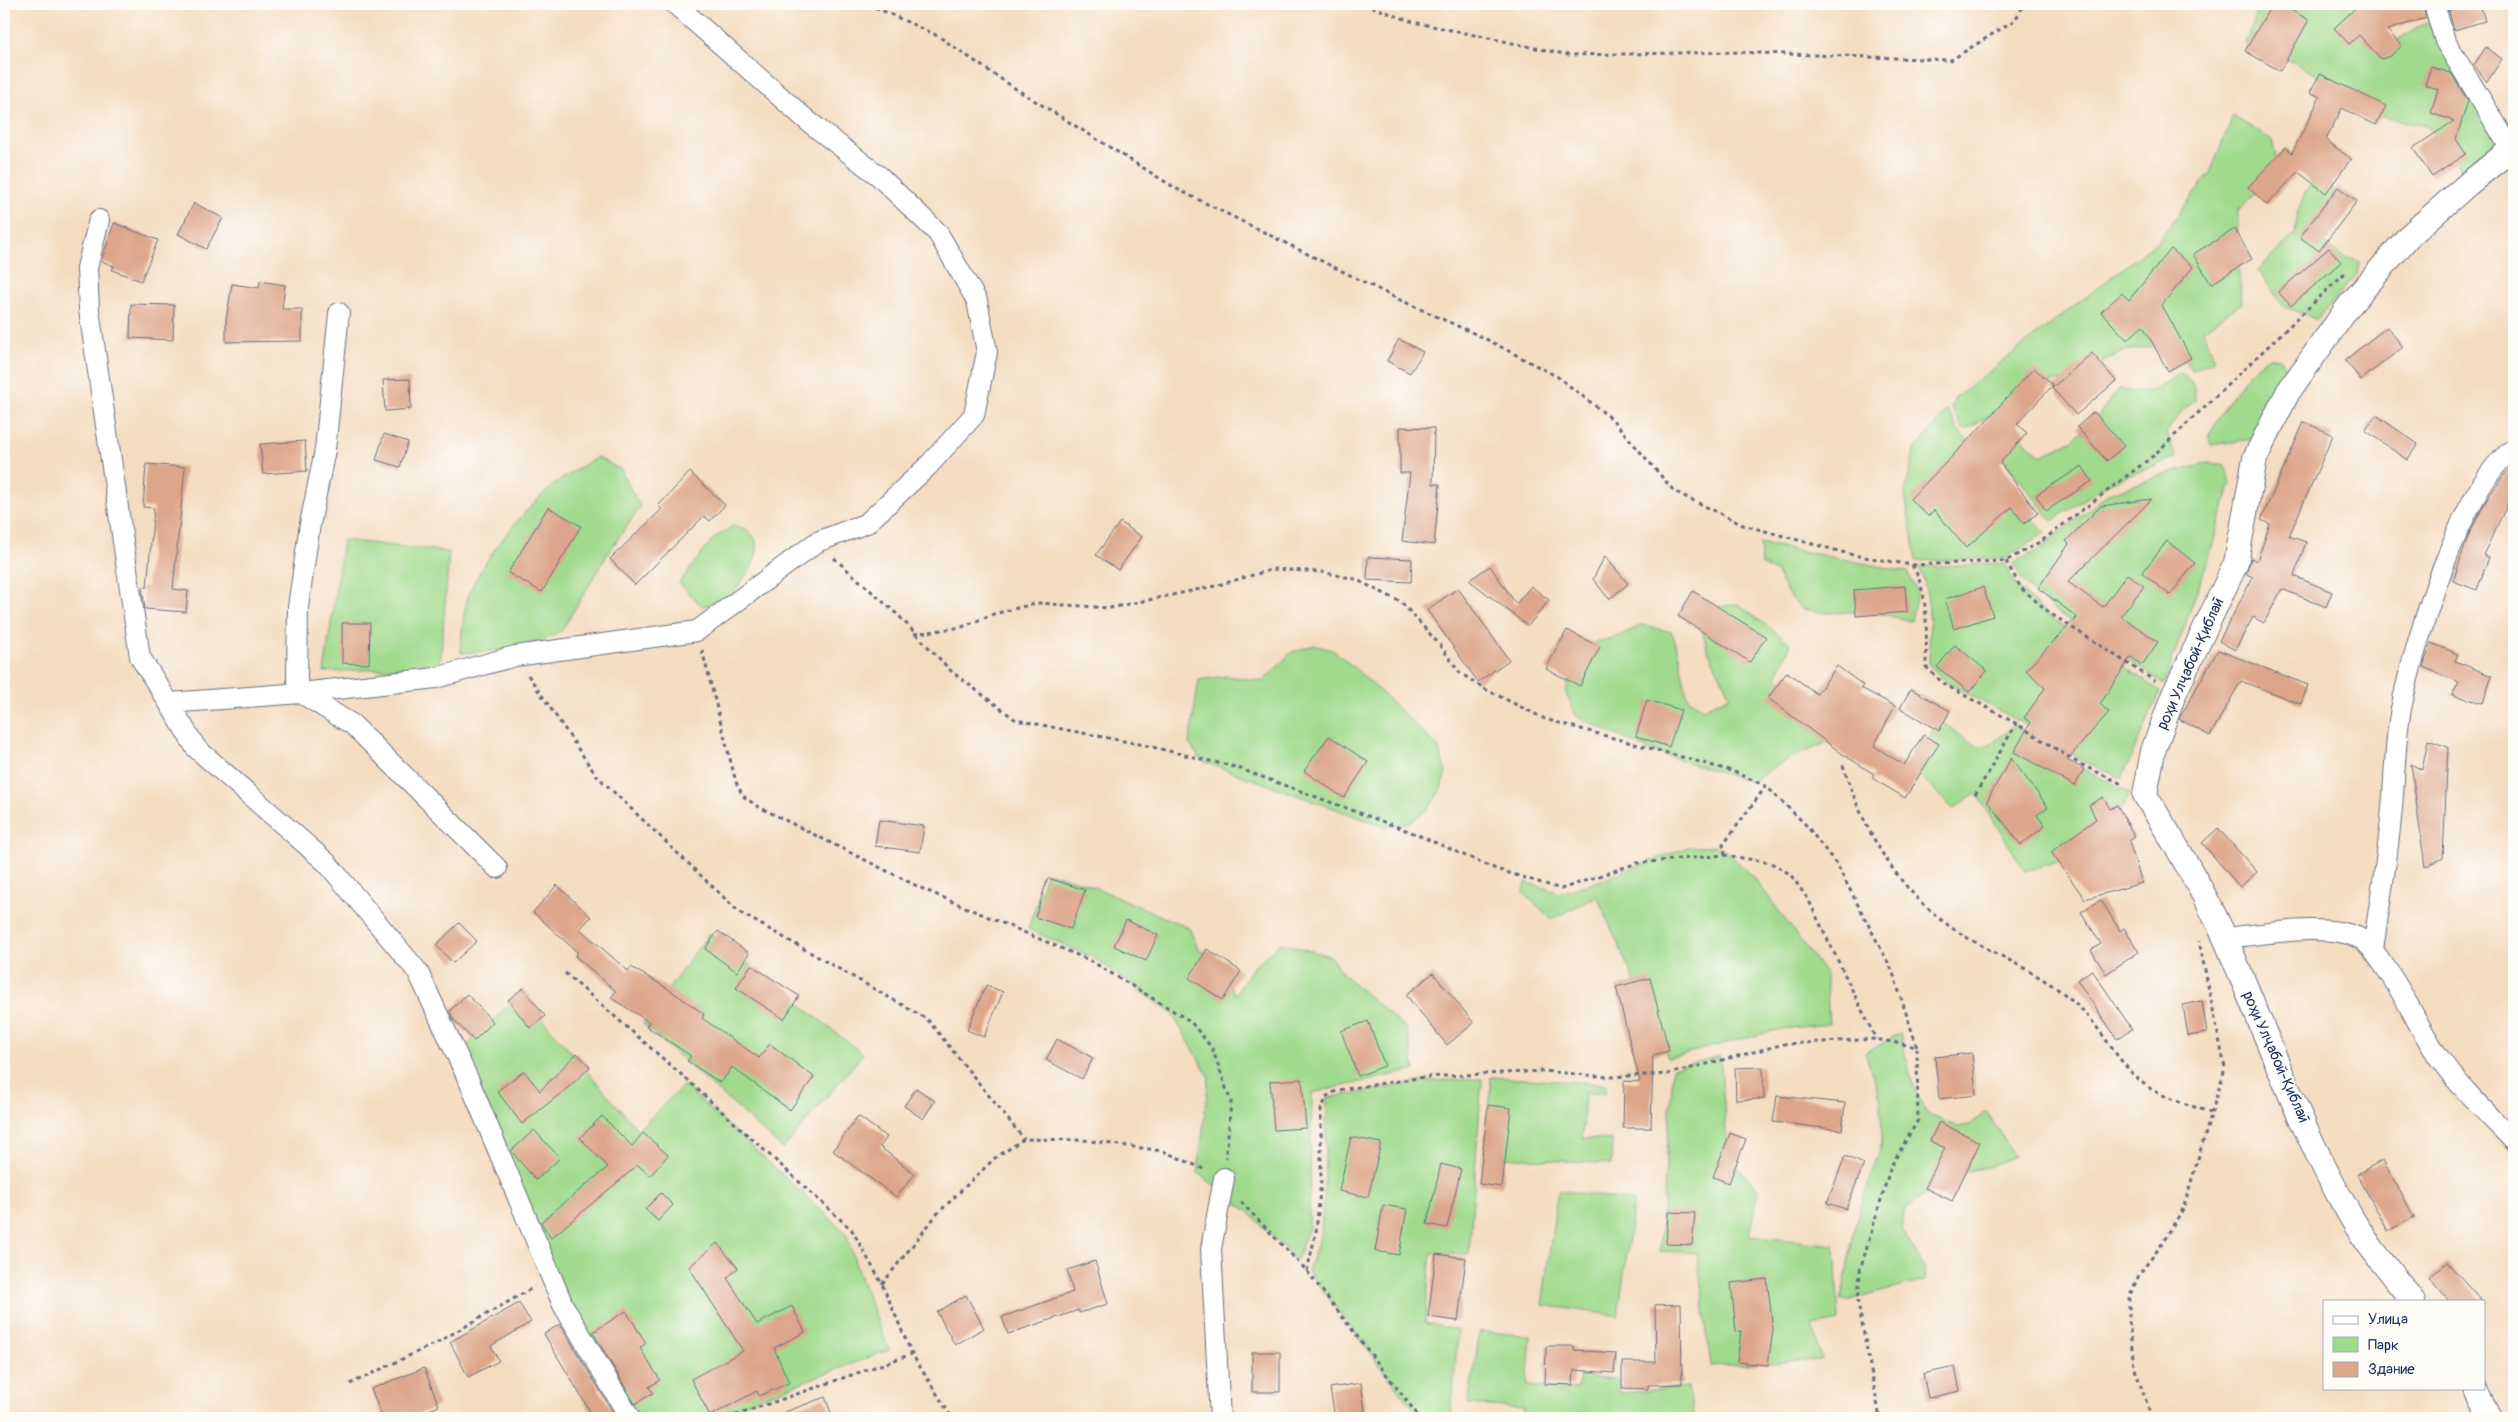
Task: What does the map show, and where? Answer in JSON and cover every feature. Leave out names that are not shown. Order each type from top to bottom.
[{"type":"street","points":[[169,703],[301,693],[436,678],[515,656],[698,631],[817,542],[867,523],[928,466],[974,416],[987,352],[977,300],[938,234],[879,176],[809,122],[675,4]]},
{"type":"street","points":[[2434,4],[2445,41],[2513,148]]},
{"type":"street","name":"роҳи Улҷабой-Қиблаӣ","points":[[2412,1300],[2354,1223],[2286,1087],[2225,938],[2186,861],[2145,795],[2153,752],[2174,694],[2236,563],[2255,458],[2288,392],[2349,306],[2408,237],[2468,184],[2513,148]]},
{"type":"street","points":[[99,220],[87,268],[89,310],[140,657],[196,748],[326,863],[418,972],[469,1081],[563,1304],[630,1418]]},
{"type":"street","points":[[339,313],[325,450],[310,524],[298,607],[297,680],[301,693],[354,725],[497,868]]},
{"type":"street","points":[[2373,950],[2391,821],[2401,710],[2433,594],[2466,514],[2490,473],[2514,449]]},
{"type":"street","points":[[2225,938],[2331,931],[2362,939],[2373,950],[2399,986],[2440,1058],[2470,1095],[2514,1141]]},
{"type":"street","points":[[1220,1418],[1211,1249],[1224,1178]]},
{"type":"street","points":[[2476,1390],[2490,1418]]},
{"type":"path","points":[[868,4],[938,36],[1016,89],[1178,189],[1398,299],[1482,337],[1558,377],[1612,419],[1674,492],[1743,525],[1853,555],[1912,565],[2006,561],[2043,540],[2153,456],[2345,272],[2357,267],[2381,269]]},
{"type":"path","points":[[1364,4],[1413,22],[1569,55],[1733,52],[1952,60],[2015,20],[2024,4]]},
{"type":"path","points":[[817,542],[899,616],[951,671],[1016,720],[1144,745],[1235,767],[1411,832],[1496,869],[1561,889],[1637,863],[1725,855],[1771,863],[1790,874],[1808,899],[1876,1039]]},
{"type":"path","points":[[2006,561],[2021,588],[2051,614],[2174,694]]},
{"type":"path","points":[[1912,565],[1920,577],[1926,623],[1926,667],[1944,684],[2016,724],[2078,763],[2145,795]]},
{"type":"path","points":[[914,634],[962,627],[994,614],[1037,603],[1110,608],[1215,586],[1274,569],[1322,572],[1355,579],[1401,602],[1440,645],[1460,673],[1545,719],[1732,771],[1766,786],[1806,825],[1837,865],[1892,970],[1917,1047],[1918,1120],[1891,1166],[1860,1270],[1858,1303],[1880,1418]]},
{"type":"path","points":[[698,631],[736,782],[743,796],[757,806],[923,889],[1091,961],[1190,1021],[1212,1048],[1231,1102],[1224,1178]]},
{"type":"path","points":[[515,656],[596,775],[739,912],[927,1019],[1024,1138]]},
{"type":"path","points":[[1975,795],[2016,724]]},
{"type":"path","points":[[1844,766],[1851,792],[1865,822],[1898,878],[1912,894],[1942,921],[2036,974],[2075,1002],[2126,1066],[2148,1087],[2211,1114]]},
{"type":"path","points":[[1725,855],[1723,845],[1766,786]]},
{"type":"path","points":[[2152,1418],[2134,1366],[2129,1321],[2129,1298],[2140,1273],[2160,1247],[2183,1209],[2225,1068],[2197,931]]},
{"type":"path","points":[[565,973],[684,1077],[852,1230],[882,1284],[912,1354],[952,1418]]},
{"type":"path","points":[[1307,1271],[1316,1232],[1321,1181],[1321,1110],[1327,1096],[1338,1090],[1425,1077],[1543,1070],[1609,1077],[1668,1074],[1784,1044],[1876,1039],[1917,1047]]},
{"type":"path","points":[[882,1284],[938,1213],[995,1158],[1024,1138],[1083,1140],[1163,1151],[1224,1178],[1247,1211],[1307,1271],[1420,1418]]},
{"type":"path","points":[[350,1384],[438,1342],[551,1276]]},
{"type":"path","points":[[728,1418],[912,1354]]},
{"type":"green space","points":[[2260,4],[2366,4],[2359,24],[2389,45],[2428,21],[2504,148],[2464,173],[2427,126],[2368,114],[2325,86],[2315,74],[2293,62],[2245,44]]},
{"type":"green space","points":[[2233,116],[2272,140],[2279,170],[2238,210],[2237,253],[2242,303],[2203,330],[2215,360],[2192,370],[2171,343],[2124,351],[2076,377],[2035,385],[1978,423],[1964,430],[1951,408],[1955,398],[2157,242],[2210,173]]},
{"type":"green space","points":[[2322,170],[2338,201],[2312,234],[2345,258],[2355,259],[2359,263],[2357,274],[2317,320],[2283,306],[2258,270],[2295,234],[2297,213],[2306,191]]},
{"type":"green space","points":[[2269,357],[2280,359],[2285,365],[2285,375],[2253,439],[2211,445],[2208,436],[2227,403],[2250,373]]},
{"type":"green space","points":[[2180,373],[2188,378],[2192,384],[2195,401],[2183,410],[2166,433],[2177,457],[2107,484],[2052,521],[1997,451],[2017,434],[2041,456],[2073,440],[2094,421],[2119,389],[2145,392],[2157,388]]},
{"type":"green space","points":[[1947,410],[1959,431],[2045,533],[2005,558],[1916,561],[1905,494],[1914,451]]},
{"type":"green space","points":[[597,457],[621,470],[640,507],[609,552],[562,630],[543,641],[506,650],[461,653],[462,626],[467,600],[472,586],[492,554],[517,522],[543,494],[560,480]]},
{"type":"green space","points":[[2210,463],[2225,465],[2231,483],[2208,560],[2164,684],[2054,610],[2024,583],[2013,563],[2037,551],[2108,494],[2163,475]]},
{"type":"green space","points":[[734,525],[747,530],[755,539],[757,548],[755,558],[751,568],[725,602],[702,606],[679,583],[713,539]]},
{"type":"green space","points":[[343,540],[449,552],[440,666],[324,672]]},
{"type":"green space","points":[[1760,543],[1908,572],[1917,593],[1911,621],[1868,611],[1827,613],[1802,609],[1787,593],[1777,573],[1761,564]]},
{"type":"green space","points":[[2004,563],[2017,587],[2050,617],[2160,691],[2122,778],[2083,761],[2020,722],[1946,682],[1929,665],[1930,628],[1928,603],[1919,567]]},
{"type":"green space","points":[[1738,604],[1791,644],[1776,677],[1825,717],[1824,744],[1790,758],[1751,782],[1646,749],[1576,716],[1566,694],[1573,658],[1586,645],[1619,636],[1642,625],[1672,632],[1680,659],[1687,697],[1703,709],[1730,696],[1707,648],[1697,610]]},
{"type":"green space","points":[[1314,645],[1335,651],[1438,747],[1446,773],[1440,791],[1427,810],[1410,822],[1386,827],[1202,761],[1189,744],[1199,680],[1226,676],[1263,681],[1292,652]]},
{"type":"green space","points":[[1938,720],[1968,741],[1983,746],[1991,743],[2014,725],[2075,765],[2130,793],[2113,822],[2092,843],[2060,860],[2025,871],[1976,793],[1953,809],[1913,769]]},
{"type":"green space","points":[[1720,846],[1753,876],[1826,975],[1829,1024],[1781,1029],[1668,1058],[1597,896],[1552,919],[1523,893],[1526,882],[1560,893],[1593,883],[1688,847]]},
{"type":"green space","points":[[1047,872],[1085,883],[1189,928],[1198,948],[1221,967],[1235,995],[1253,967],[1281,943],[1330,956],[1342,973],[1406,1029],[1415,1070],[1312,1093],[1309,1227],[1296,1261],[1249,1212],[1198,1173],[1209,1076],[1171,1012],[1094,958],[1028,929]]},
{"type":"green space","points":[[709,933],[863,1054],[783,1149],[643,1024]]},
{"type":"green space","points":[[520,993],[638,1130],[684,1085],[846,1233],[859,1275],[889,1350],[706,1418],[635,1418],[560,1282],[459,1054]]},
{"type":"green space","points":[[1900,1033],[1914,1089],[1927,1114],[1958,1127],[1969,1125],[1987,1112],[2014,1156],[1988,1167],[1961,1172],[1942,1182],[1905,1209],[1901,1229],[1924,1267],[1925,1281],[1849,1300],[1841,1300],[1857,1217],[1882,1143],[1881,1100],[1865,1053]]},
{"type":"green space","points":[[1720,1056],[1728,1157],[1758,1188],[1749,1236],[1835,1245],[1839,1321],[1813,1326],[1822,1360],[1711,1366],[1697,1253],[1660,1251],[1673,1068]]},
{"type":"green space","points":[[1491,1077],[1606,1084],[1605,1094],[1585,1093],[1582,1138],[1612,1140],[1611,1164],[1486,1156]]},
{"type":"green space","points":[[1482,1079],[1469,1254],[1431,1254],[1425,1323],[1458,1330],[1451,1418],[1420,1418],[1308,1271],[1321,1234],[1327,1098],[1425,1081]]},
{"type":"green space","points":[[1558,1190],[1634,1201],[1618,1316],[1542,1305]]},
{"type":"green space","points":[[1480,1331],[1531,1336],[1527,1386],[1578,1389],[1580,1376],[1617,1379],[1620,1393],[1688,1387],[1694,1418],[1523,1418],[1524,1409],[1468,1404]]},
{"type":"building","points":[[2272,4],[2280,4],[2309,20],[2280,71],[2245,51]]},
{"type":"building","points":[[2360,4],[2422,4],[2426,18],[2387,30],[2402,46],[2390,56],[2381,59],[2359,35],[2349,44],[2334,28]]},
{"type":"building","points":[[2446,4],[2457,4],[2458,8],[2448,11]]},
{"type":"building","points":[[2480,4],[2485,21],[2454,30],[2449,11]]},
{"type":"building","points":[[2486,47],[2502,59],[2487,82],[2474,65]]},
{"type":"building","points":[[2431,67],[2451,73],[2468,101],[2456,139],[2466,154],[2432,177],[2413,148],[2454,121],[2431,113],[2438,89],[2425,85]]},
{"type":"building","points":[[2320,74],[2386,106],[2376,125],[2342,108],[2326,140],[2351,159],[2326,193],[2298,172],[2267,205],[2248,187],[2286,147],[2292,153],[2320,97],[2310,92]]},
{"type":"building","points":[[2338,187],[2357,201],[2319,251],[2300,237]]},
{"type":"building","points":[[194,203],[223,218],[206,249],[178,234]]},
{"type":"building","points":[[114,223],[158,240],[141,281],[112,270],[114,266],[101,261]]},
{"type":"building","points":[[2235,229],[2252,259],[2211,284],[2193,254]]},
{"type":"building","points":[[2329,248],[2341,262],[2291,306],[2278,292]]},
{"type":"building","points":[[2171,249],[2193,267],[2162,305],[2191,358],[2168,371],[2143,326],[2127,340],[2101,312],[2122,293],[2129,300]]},
{"type":"building","points":[[260,281],[285,285],[282,309],[302,309],[302,341],[226,342],[226,320],[232,284],[259,288]]},
{"type":"building","points":[[131,304],[174,305],[173,340],[130,338]]},
{"type":"building","points":[[2387,327],[2403,347],[2361,380],[2345,360]]},
{"type":"building","points":[[1399,339],[1423,352],[1410,373],[1387,361]]},
{"type":"building","points":[[2092,353],[2116,381],[2076,415],[2052,388]]},
{"type":"building","points":[[2034,368],[2053,385],[2017,424],[2027,433],[2000,463],[2038,513],[2024,524],[2012,507],[1966,548],[1934,510],[1928,516],[1910,499],[1976,432]]},
{"type":"building","points":[[410,379],[411,409],[385,411],[383,380]]},
{"type":"building","points":[[2094,412],[2124,446],[2107,461],[2077,427]]},
{"type":"building","points":[[2376,415],[2418,444],[2407,460],[2365,430]]},
{"type":"building","points":[[2304,422],[2333,435],[2289,536],[2306,542],[2294,576],[2332,592],[2326,607],[2282,589],[2264,623],[2253,617],[2235,650],[2219,641],[2253,577],[2246,574],[2251,558],[2257,561],[2270,524],[2261,520]]},
{"type":"building","points":[[1400,427],[1434,428],[1433,484],[1440,484],[1434,545],[1402,541],[1410,473],[1400,473]]},
{"type":"building","points":[[384,434],[408,442],[400,467],[376,460]]},
{"type":"building","points":[[305,441],[307,471],[263,474],[260,444]]},
{"type":"building","points":[[146,464],[185,467],[173,589],[188,591],[186,612],[145,609],[142,587],[147,587],[154,508],[143,507]]},
{"type":"building","points":[[2514,465],[2514,495],[2510,499],[2483,555],[2489,557],[2477,590],[2453,581],[2469,534],[2486,501],[2504,475]]},
{"type":"building","points":[[2082,466],[2092,481],[2046,511],[2036,495]]},
{"type":"building","points":[[690,472],[725,505],[710,521],[704,516],[635,585],[610,559],[662,509],[658,506]]},
{"type":"building","points":[[2152,499],[2068,582],[2103,607],[2127,574],[2144,586],[2121,616],[2158,642],[2142,665],[2131,657],[2100,704],[2109,712],[2067,760],[2084,769],[2075,786],[2014,752],[2031,722],[2024,718],[2045,688],[2026,670],[2077,617],[2038,588],[2069,544],[2066,541],[2101,506]]},
{"type":"building","points":[[548,507],[581,526],[542,592],[508,573]]},
{"type":"building","points":[[1120,522],[1142,537],[1118,570],[1096,555]]},
{"type":"building","points":[[2167,541],[2195,563],[2170,595],[2142,573]]},
{"type":"building","points":[[1605,556],[1628,584],[1609,599],[1593,579]]},
{"type":"building","points":[[1368,557],[1412,559],[1411,582],[1367,580]]},
{"type":"building","points":[[1490,566],[1516,604],[1531,586],[1549,600],[1528,626],[1469,580]]},
{"type":"building","points":[[1905,586],[1907,612],[1856,616],[1854,590]]},
{"type":"building","points":[[1983,587],[1993,616],[1954,629],[1945,599]]},
{"type":"building","points":[[1458,588],[1509,660],[1478,682],[1427,610]]},
{"type":"building","points":[[1693,591],[1766,637],[1750,662],[1678,616]]},
{"type":"building","points":[[342,623],[370,623],[369,664],[342,663]]},
{"type":"building","points":[[1567,630],[1600,647],[1580,686],[1546,669]]},
{"type":"building","points":[[2431,643],[2458,654],[2455,661],[2492,676],[2483,703],[2452,695],[2459,682],[2423,667]]},
{"type":"building","points":[[1955,645],[1987,671],[1969,692],[1937,667]]},
{"type":"building","points":[[2218,650],[2308,685],[2301,704],[2241,681],[2210,736],[2179,719]]},
{"type":"building","points":[[1837,666],[1863,685],[1861,688],[1895,706],[1874,746],[1904,765],[1923,735],[1939,744],[1905,798],[1872,778],[1874,774],[1841,753],[1768,698],[1787,672],[1817,694]]},
{"type":"building","points":[[1911,689],[1950,711],[1939,731],[1900,708]]},
{"type":"building","points":[[1647,700],[1681,710],[1669,747],[1636,736]]},
{"type":"building","points":[[1329,736],[1368,762],[1344,798],[1304,771]]},
{"type":"building","points":[[2428,740],[2448,747],[2443,858],[2425,867],[2411,764],[2422,770]]},
{"type":"building","points":[[2011,758],[2048,807],[2037,815],[2045,826],[2021,845],[1987,801]]},
{"type":"building","points":[[2103,797],[2110,809],[2117,805],[2135,837],[2129,841],[2142,883],[2085,899],[2051,852],[2096,819],[2089,805]]},
{"type":"building","points":[[879,820],[924,826],[920,852],[875,846]]},
{"type":"building","points":[[2218,828],[2257,872],[2240,887],[2202,843]]},
{"type":"building","points":[[1048,878],[1085,890],[1071,929],[1035,917]]},
{"type":"building","points":[[557,885],[591,917],[580,929],[628,971],[631,967],[670,990],[704,1014],[702,1018],[759,1058],[770,1044],[814,1077],[790,1110],[732,1067],[721,1083],[687,1061],[691,1056],[646,1026],[649,1022],[611,998],[616,991],[575,956],[578,953],[533,912]]},
{"type":"building","points":[[2101,900],[2120,931],[2124,928],[2139,952],[2106,974],[2091,950],[2101,944],[2081,912]]},
{"type":"building","points":[[1126,920],[1158,935],[1146,961],[1114,946]]},
{"type":"building","points":[[459,923],[477,941],[453,963],[436,945]]},
{"type":"building","points":[[718,931],[749,953],[737,972],[705,949]]},
{"type":"building","points":[[1207,949],[1241,971],[1223,1000],[1189,978]]},
{"type":"building","points":[[751,965],[799,996],[784,1019],[736,988]]},
{"type":"building","points":[[2092,970],[2132,1029],[2117,1039],[2077,980]]},
{"type":"building","points":[[1433,973],[1474,1023],[1447,1045],[1406,995]]},
{"type":"building","points":[[1650,978],[1669,1051],[1653,1055],[1651,1128],[1623,1128],[1624,1081],[1640,1082],[1616,987]]},
{"type":"building","points":[[986,985],[1003,992],[984,1037],[967,1030]]},
{"type":"building","points":[[523,988],[545,1016],[530,1028],[508,1000]]},
{"type":"building","points":[[467,994],[493,1022],[474,1041],[453,1019],[450,1011]]},
{"type":"building","points":[[2202,1001],[2207,1033],[2188,1036],[2183,1005]]},
{"type":"building","points":[[1368,1021],[1385,1066],[1358,1076],[1341,1031]]},
{"type":"building","points":[[1057,1039],[1093,1058],[1082,1079],[1046,1060]]},
{"type":"building","points":[[577,1053],[590,1067],[569,1087],[522,1124],[497,1091],[524,1071],[540,1091]]},
{"type":"building","points":[[1972,1053],[1976,1095],[1939,1099],[1935,1057]]},
{"type":"building","points":[[1763,1067],[1764,1099],[1736,1100],[1735,1068]]},
{"type":"building","points":[[1302,1079],[1306,1128],[1274,1130],[1270,1081]]},
{"type":"building","points":[[916,1088],[935,1101],[923,1119],[904,1106]]},
{"type":"building","points":[[1777,1096],[1845,1103],[1842,1130],[1773,1122]]},
{"type":"building","points":[[1488,1105],[1511,1108],[1502,1187],[1479,1184]]},
{"type":"building","points":[[602,1116],[632,1146],[643,1133],[668,1155],[650,1176],[638,1165],[551,1238],[541,1222],[608,1167],[580,1138]]},
{"type":"building","points":[[858,1116],[887,1137],[880,1147],[915,1174],[896,1197],[833,1151]]},
{"type":"building","points":[[1939,1122],[1980,1142],[1952,1201],[1925,1188],[1945,1148],[1930,1141]]},
{"type":"building","points":[[534,1130],[560,1158],[536,1180],[511,1151]]},
{"type":"building","points":[[1730,1133],[1746,1139],[1729,1183],[1713,1177]]},
{"type":"building","points":[[1351,1137],[1381,1143],[1368,1197],[1339,1191]]},
{"type":"building","points":[[1845,1156],[1864,1164],[1846,1209],[1827,1203]]},
{"type":"building","points":[[2383,1160],[2414,1217],[2388,1231],[2357,1174]]},
{"type":"building","points":[[1441,1164],[1461,1169],[1447,1228],[1427,1224]]},
{"type":"building","points":[[661,1193],[673,1205],[658,1221],[645,1209]]},
{"type":"building","points":[[1383,1205],[1407,1209],[1399,1255],[1375,1251]]},
{"type":"building","points":[[1668,1212],[1695,1213],[1692,1245],[1666,1244]]},
{"type":"building","points":[[717,1243],[738,1268],[727,1278],[757,1324],[792,1306],[805,1332],[774,1348],[789,1383],[759,1396],[757,1391],[710,1416],[691,1379],[743,1351],[689,1267]]},
{"type":"building","points":[[1436,1254],[1466,1258],[1458,1321],[1428,1317]]},
{"type":"building","points":[[1095,1261],[1108,1304],[1079,1313],[1079,1310],[1008,1334],[1002,1317],[1073,1292],[1067,1270]]},
{"type":"building","points":[[2447,1262],[2481,1300],[2448,1300],[2429,1278]]},
{"type":"building","points":[[1767,1279],[1773,1330],[1768,1365],[1737,1362],[1741,1331],[1736,1332],[1731,1283]]},
{"type":"building","points":[[966,1295],[984,1328],[955,1345],[937,1312]]},
{"type":"building","points":[[519,1303],[531,1322],[491,1346],[499,1361],[468,1377],[450,1342]]},
{"type":"building","points":[[1681,1304],[1682,1384],[1648,1385],[1648,1389],[1622,1388],[1622,1362],[1656,1362],[1655,1305]]},
{"type":"building","points":[[626,1311],[646,1343],[640,1348],[660,1380],[649,1387],[653,1393],[635,1404],[593,1332]]},
{"type":"building","points":[[560,1324],[615,1416],[611,1418],[594,1418],[544,1334]]},
{"type":"building","points":[[1546,1346],[1574,1346],[1574,1350],[1616,1353],[1614,1373],[1574,1370],[1573,1385],[1545,1384]]},
{"type":"building","points":[[1252,1352],[1280,1352],[1280,1392],[1252,1392]]},
{"type":"building","points":[[1955,1367],[1960,1391],[1928,1398],[1923,1374]]},
{"type":"building","points":[[424,1368],[439,1406],[410,1418],[383,1418],[371,1389]]},
{"type":"building","points":[[1361,1383],[1366,1418],[1335,1418],[1330,1388]]},
{"type":"building","points":[[825,1397],[833,1418],[772,1417]]}]
